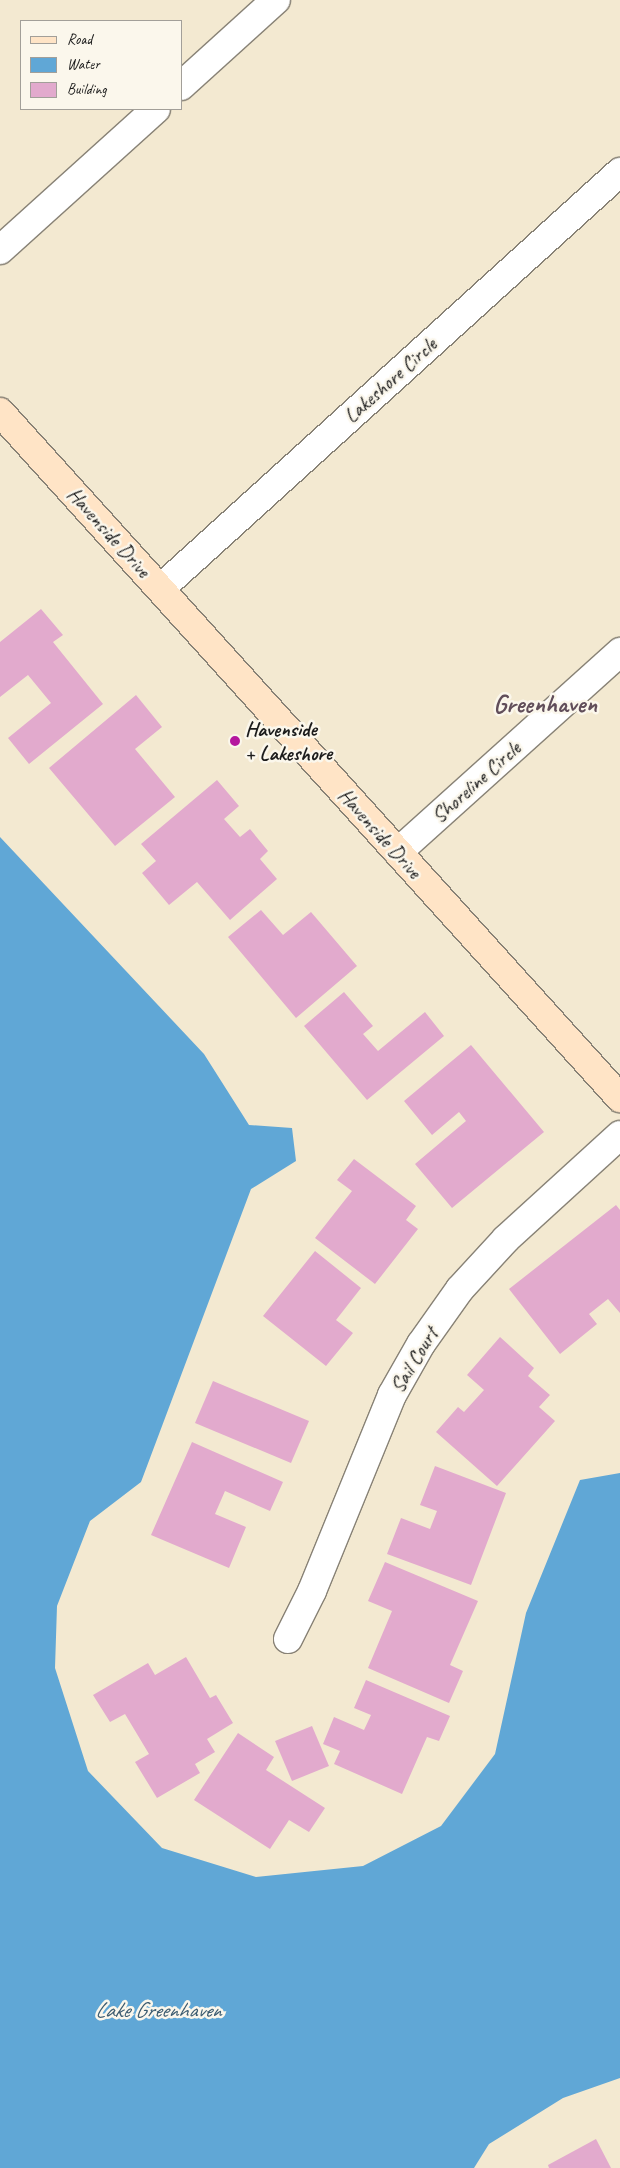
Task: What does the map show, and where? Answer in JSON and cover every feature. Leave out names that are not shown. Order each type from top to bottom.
[{"type":"street","points":[[182,85],[276,0]]},
{"type":"street","points":[[0,250],[155,110]]},
{"type":"street","name":"Lakeshore Circle","points":[[160,588],[620,172]]},
{"type":"street","name":"Havenside Drive","points":[[0,412],[620,1098]]},
{"type":"street","name":"Shoreline Circle","points":[[398,852],[620,652]]},
{"type":"street","name":"Sail Court","points":[[288,1639],[312,1591],[392,1395],[421,1344],[460,1289],[506,1239],[620,1135]]},
{"type":"water","name":"Lake Greenhaven","points":[[0,837],[204,1054],[249,1125],[292,1128],[296,1161],[251,1189],[141,1482],[90,1521],[57,1606],[55,1668],[88,1771],[162,1848],[256,1877],[363,1866],[441,1826],[495,1754],[526,1613],[580,1480],[620,1473],[620,2078],[563,2098],[489,2144],[474,2168],[0,2168]]},
{"type":"building","points":[[41,609],[63,635],[53,642],[103,704],[29,764],[8,738],[51,703],[28,675],[0,697],[0,642]]},
{"type":"building","points":[[136,695],[162,727],[135,749],[175,797],[115,846],[49,768]]},
{"type":"building","points":[[217,780],[239,806],[224,819],[240,837],[250,829],[268,851],[260,859],[277,879],[230,920],[197,882],[169,905],[142,873],[156,861],[141,844]]},
{"type":"building","points":[[261,910],[283,935],[311,912],[357,966],[296,1018],[228,937]]},
{"type":"building","points":[[344,992],[373,1026],[363,1034],[378,1051],[425,1012],[444,1036],[367,1100],[304,1026]]},
{"type":"building","points":[[471,1045],[544,1132],[452,1208],[415,1164],[466,1121],[459,1112],[432,1135],[404,1101]]},
{"type":"building","points":[[354,1159],[416,1206],[406,1220],[418,1229],[375,1284],[315,1238],[352,1191],[337,1180]]},
{"type":"building","points":[[616,1205],[620,1210],[620,1313],[608,1299],[589,1314],[597,1324],[560,1354],[509,1289]]},
{"type":"building","points":[[315,1251],[361,1288],[336,1320],[353,1333],[326,1366],[263,1316]]},
{"type":"building","points":[[500,1337],[534,1368],[528,1376],[550,1395],[539,1407],[555,1421],[497,1486],[436,1432],[458,1407],[464,1412],[484,1390],[467,1375]]},
{"type":"building","points":[[213,1381],[309,1421],[291,1463],[195,1423]]},
{"type":"building","points":[[192,1442],[283,1482],[270,1511],[225,1491],[215,1514],[246,1527],[229,1568],[151,1535]]},
{"type":"building","points":[[435,1466],[506,1493],[471,1585],[387,1554],[401,1518],[430,1529],[437,1511],[420,1505]]},
{"type":"building","points":[[385,1562],[478,1601],[450,1665],[463,1671],[449,1703],[368,1668],[392,1611],[368,1601]]},
{"type":"building","points":[[186,1657],[210,1698],[216,1695],[233,1723],[207,1739],[215,1752],[195,1764],[200,1773],[157,1798],[135,1762],[149,1754],[125,1714],[110,1722],[93,1695],[148,1663],[155,1675]]},
{"type":"building","points":[[366,1680],[450,1716],[439,1741],[427,1737],[402,1794],[334,1764],[340,1751],[323,1744],[334,1717],[364,1730],[371,1715],[354,1708]]},
{"type":"building","points":[[312,1726],[329,1766],[292,1781],[275,1741]]},
{"type":"building","points":[[238,1733],[274,1757],[266,1770],[325,1808],[309,1832],[289,1820],[270,1849],[194,1800]]},
{"type":"building","points":[[596,2139],[611,2168],[549,2168],[548,2165]]},
{"type":"place","name":"Havenside + Lakeshore","points":[[235,741]]},
{"type":"district","name":"Greenhaven","points":[[545,704]]}]
